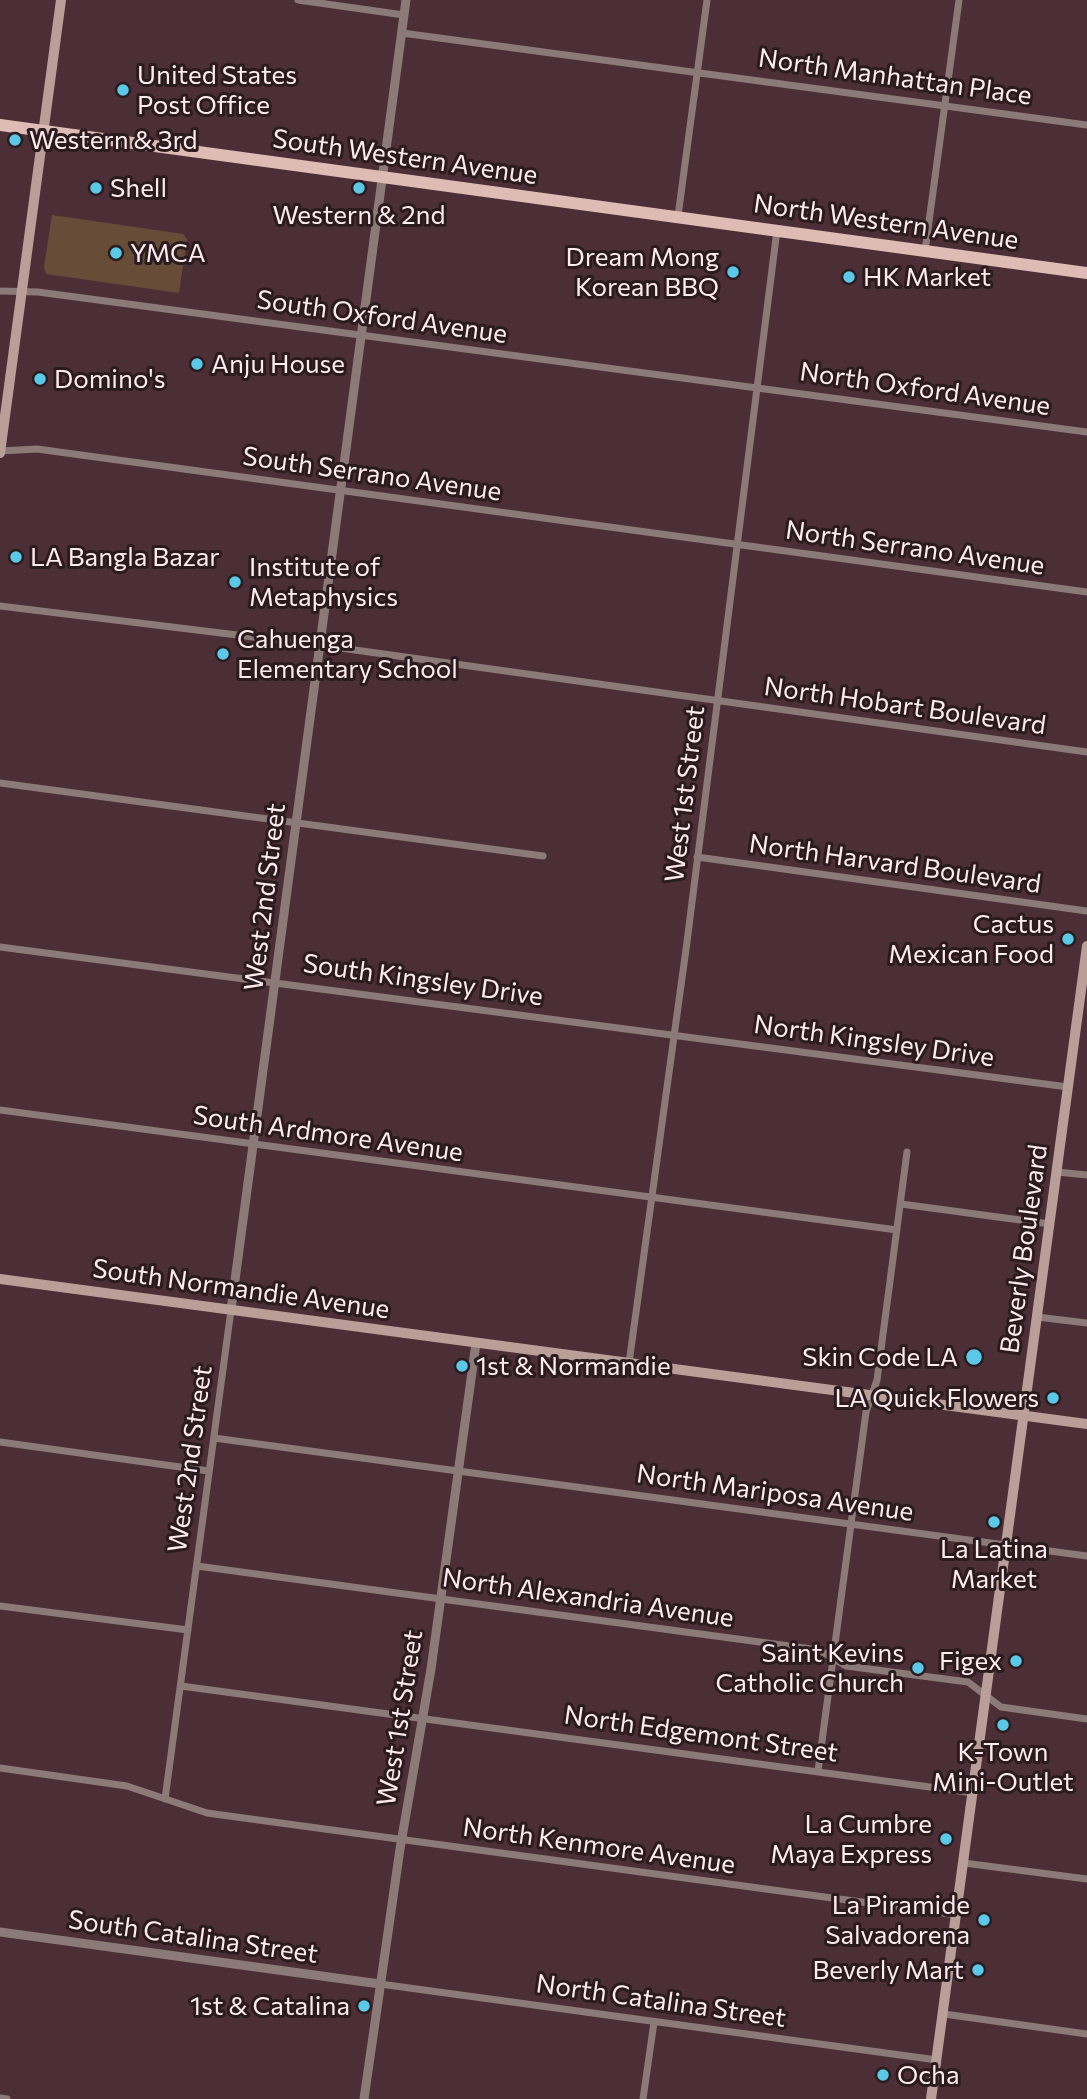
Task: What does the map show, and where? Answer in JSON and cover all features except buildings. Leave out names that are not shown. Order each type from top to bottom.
[{"type":"main road","points":[[0,451],[61,0]]},
{"type":"main road","name":"South Western Avenue","points":[[0,125],[678,216]]},
{"type":"main road","name":"North Western Avenue","points":[[678,216],[1087,273]]},
{"type":"main road","name":"Beverly Boulevard","points":[[931,2099],[1068,1087],[1083,1018],[1087,946]]},
{"type":"main road","name":"South Normandie Avenue","points":[[0,1279],[1087,1424]]},
{"type":"street","points":[[298,0],[404,15]]},
{"type":"street","name":"West 2nd Street","points":[[165,1800],[406,0]]},
{"type":"street","points":[[678,216],[708,0]]},
{"type":"street","points":[[925,251],[959,0]]},
{"type":"street","name":"North Manhattan Place","points":[[402,33],[1087,125]]},
{"type":"street","name":"West 1st Street","points":[[629,1363],[718,701],[777,230]]},
{"type":"street","name":"South Oxford Avenue","points":[[0,291],[361,335],[758,388]]},
{"type":"street","name":"North Oxford Avenue","points":[[758,388],[1087,432]]},
{"type":"street","name":"South Serrano Avenue","points":[[0,451],[37,449],[738,546]]},
{"type":"street","name":"North Serrano Avenue","points":[[738,546],[1087,592]]},
{"type":"street","name":"North Hobart Boulevard","points":[[0,606],[319,645],[1087,752]]},
{"type":"street","points":[[0,783],[543,856]]},
{"type":"street","name":"North Harvard Boulevard","points":[[697,857],[1087,911]]},
{"type":"street","name":"South Kingsley Drive","points":[[0,947],[674,1035]]},
{"type":"street","name":"North Kingsley Drive","points":[[674,1035],[1068,1087]]},
{"type":"street","name":"South Ardmore Avenue","points":[[0,1110],[897,1230]]},
{"type":"street","points":[[818,1771],[866,1412],[877,1380],[907,1152]]},
{"type":"street","points":[[1057,1172],[1087,1175]]},
{"type":"street","points":[[901,1204],[1050,1224]]},
{"type":"street","points":[[1037,1317],[1087,1323]]},
{"type":"street","name":"West 1st Street","points":[[364,2099],[441,1600],[476,1343]]},
{"type":"street","name":"North Mariposa Avenue","points":[[214,1438],[1087,1556]]},
{"type":"street","points":[[0,1442],[209,1471]]},
{"type":"street","name":"North Alexandria Avenue","points":[[197,1566],[818,1650],[846,1666],[968,1682],[1001,1707],[1087,1719]]},
{"type":"street","points":[[0,1606],[188,1630]]},
{"type":"street","name":"North Edgemont Street","points":[[181,1686],[974,1793]]},
{"type":"street","name":"North Kenmore Avenue","points":[[0,1768],[127,1786],[207,1813],[957,1915]]},
{"type":"street","points":[[964,1863],[1087,1879]]},
{"type":"street","name":"South Catalina Street","points":[[0,1932],[380,1984]]},
{"type":"street","name":"North Catalina Street","points":[[380,1984],[937,2060]]},
{"type":"street","points":[[944,2014],[1087,2034]]},
{"type":"street","points":[[643,2099],[654,2022]]},
{"type":"street","points":[[0,2098],[7,2099]]},
{"type":"shaded area","name":"YMCA","points":[[52,215],[183,234],[187,239],[179,293],[46,274],[44,267]]},
{"type":"place","name":"United States Post Office","points":[[123,90]]},
{"type":"place","name":"Western & 3rd","points":[[15,140]]},
{"type":"place","name":"Shell","points":[[96,188]]},
{"type":"place","name":"Western & 2nd","points":[[359,188]]},
{"type":"place","name":"YMCA","points":[[116,253]]},
{"type":"place","name":"Dream Mong Korean BBQ","points":[[733,272]]},
{"type":"place","name":"HK Market","points":[[849,277]]},
{"type":"place","name":"Anju House","points":[[197,364]]},
{"type":"place","name":"Domino's","points":[[40,379]]},
{"type":"place","name":"LA Bangla Bazar","points":[[16,557]]},
{"type":"place","name":"Institute of Metaphysics","points":[[235,582]]},
{"type":"place","name":"Cahuenga Elementary School","points":[[223,654]]},
{"type":"place","name":"Cactus Mexican Food","points":[[1068,939]]},
{"type":"place","name":"Skin Code LA","points":[[974,1357]]},
{"type":"place","name":"1st & Normandie","points":[[462,1366]]},
{"type":"place","name":"LA Quick Flowers","points":[[1053,1398]]},
{"type":"place","name":"La Latina Market","points":[[994,1522]]},
{"type":"place","name":"Figex","points":[[1016,1661]]},
{"type":"place","name":"Saint Kevins Catholic Church","points":[[918,1668]]},
{"type":"place","name":"K-Town Mini-Outlet","points":[[1003,1725]]},
{"type":"place","name":"La Cumbre Maya Express","points":[[946,1839]]},
{"type":"place","name":"La Piramide Salvadorena","points":[[984,1920]]},
{"type":"place","name":"Beverly Mart","points":[[978,1970]]},
{"type":"place","name":"1st & Catalina","points":[[364,2006]]},
{"type":"place","name":"Ocha","points":[[883,2075]]}]
